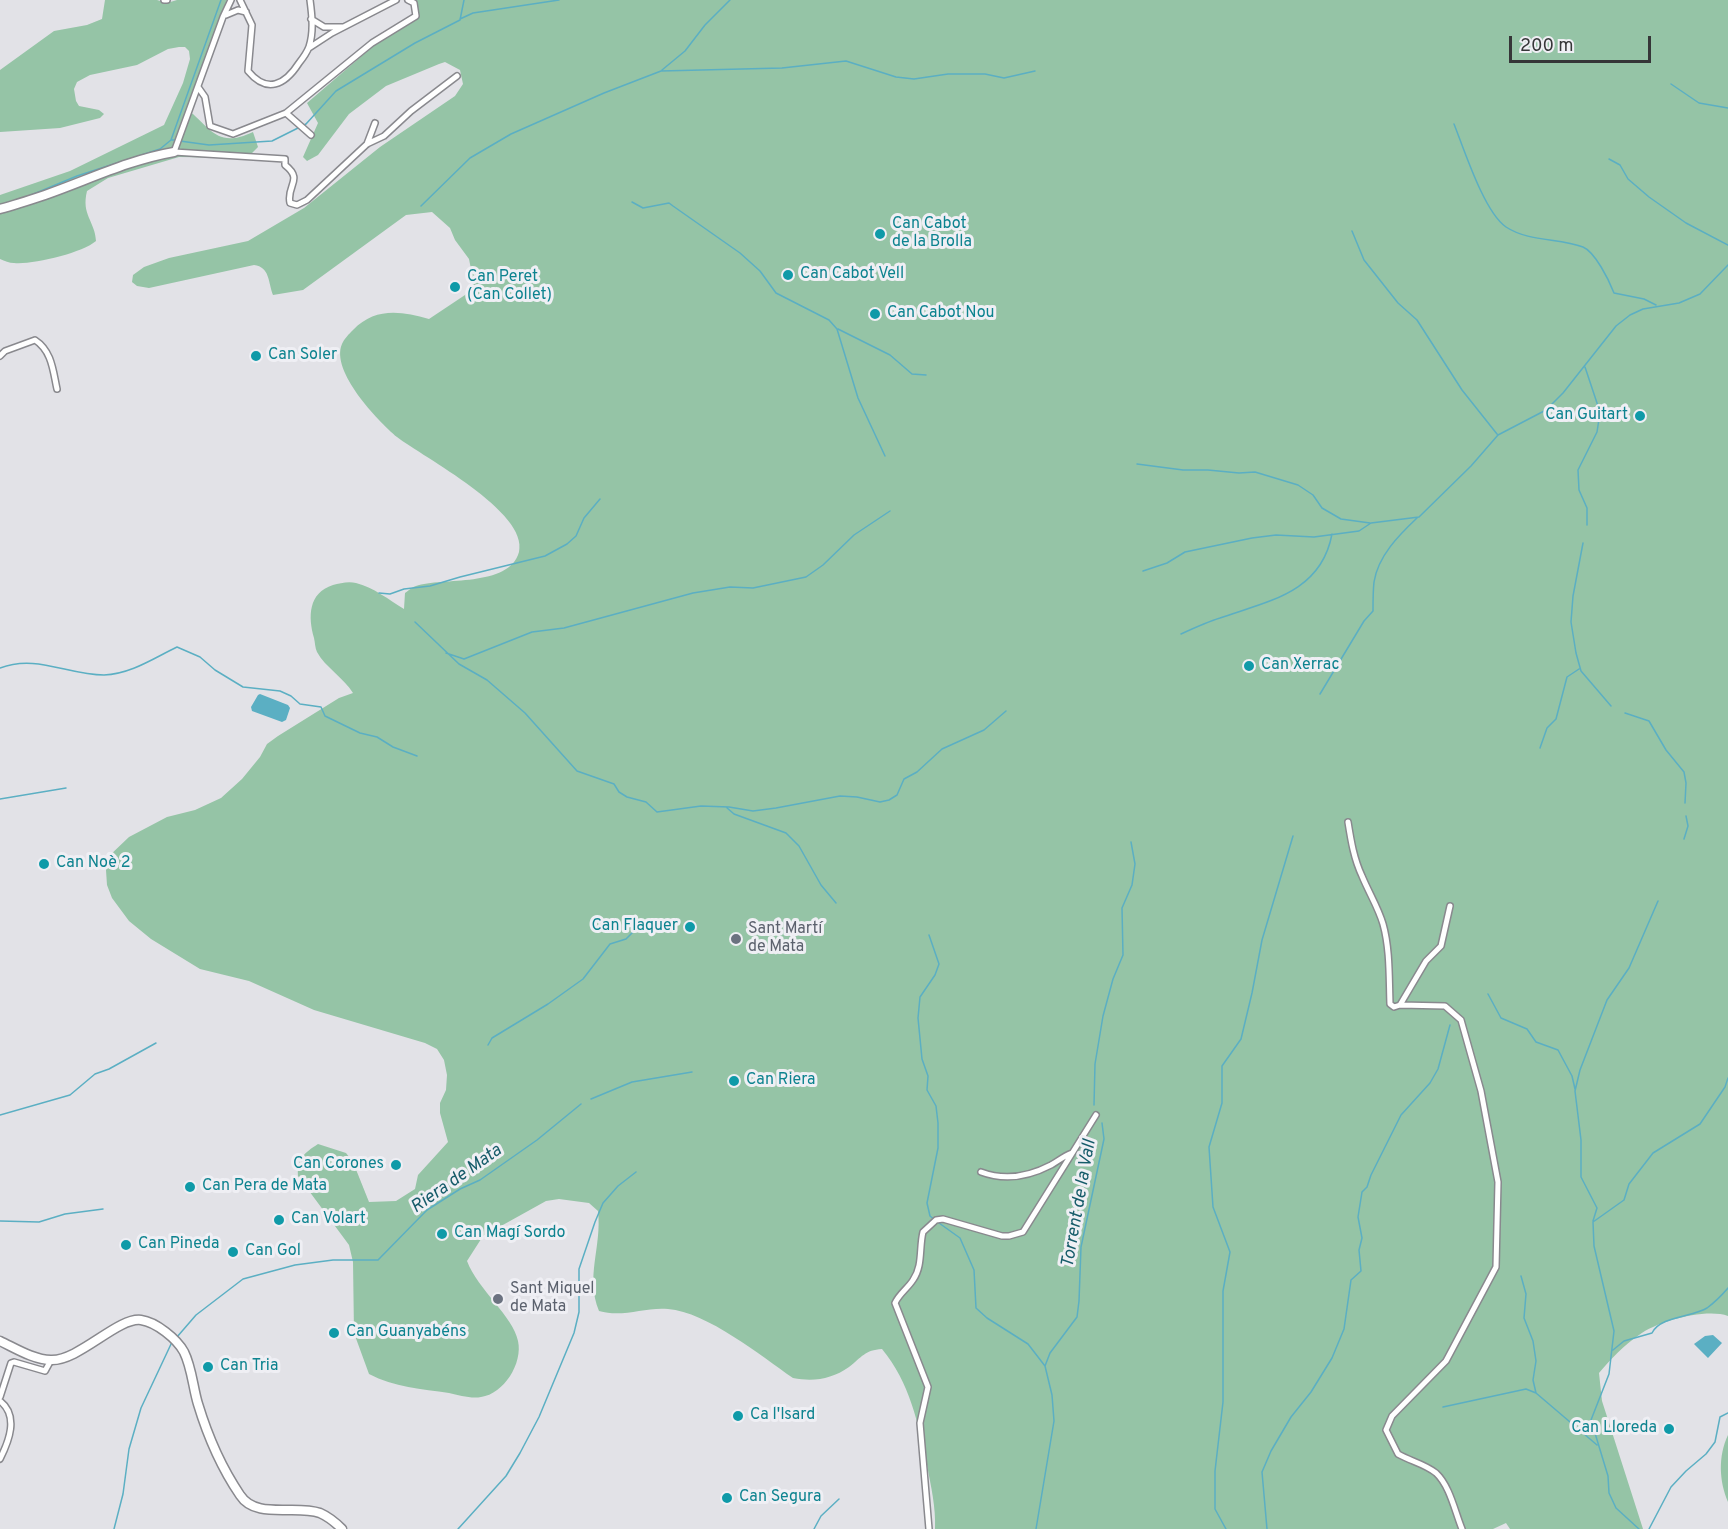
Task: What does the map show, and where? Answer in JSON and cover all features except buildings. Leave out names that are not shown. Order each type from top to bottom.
[{"type":"street","points":[[174,152],[231,0]]},
{"type":"street","points":[[240,0],[252,25],[248,71],[256,81],[272,86],[283,82],[296,68],[309,48],[313,27],[310,0]]},
{"type":"street","points":[[309,48],[396,0]]},
{"type":"street","points":[[198,87],[205,97],[210,126],[233,134],[286,114],[372,43],[416,16],[414,3],[408,0]]},
{"type":"street","points":[[223,17],[228,12],[238,10],[246,12]]},
{"type":"street","points":[[311,19],[324,27],[345,27]]},
{"type":"street","points":[[0,209],[46,195],[77,181],[153,156],[174,152],[285,159],[285,165],[293,171],[295,179],[288,196],[290,203],[297,205],[307,200],[367,144],[384,136],[436,90],[445,87],[457,76]]},
{"type":"street","points":[[286,114],[311,135]]},
{"type":"street","points":[[367,144],[375,123]]},
{"type":"street","points":[[0,356],[5,351],[35,340],[43,345],[49,355],[57,389]]},
{"type":"street","points":[[1348,822],[1352,846],[1362,876],[1375,901],[1384,926],[1388,952],[1390,1004],[1394,1007],[1400,1005],[1444,1006],[1461,1020],[1481,1091],[1498,1182],[1496,1267],[1446,1361],[1392,1416],[1386,1430],[1398,1454],[1437,1474],[1447,1490],[1462,1529]]},
{"type":"street","points":[[1400,1005],[1426,961],[1441,946],[1450,906]]},
{"type":"street","points":[[929,1529],[920,1423],[928,1387],[895,1307],[895,1300],[914,1280],[920,1263],[923,1232],[936,1220],[943,1219],[1002,1236],[1023,1232],[1096,1115]]},
{"type":"street","points":[[981,1172],[1002,1177],[1030,1174],[1072,1153]]},
{"type":"street","points":[[0,1341],[30,1355],[51,1360],[61,1359],[87,1347],[127,1323],[139,1319],[150,1323],[179,1345],[187,1359],[198,1403],[214,1450],[246,1504],[256,1508],[311,1511],[330,1518],[342,1529]]},
{"type":"street","points":[[0,1459],[8,1440],[11,1423],[7,1409],[0,1399],[3,1382],[11,1363],[45,1371],[51,1360]]},
{"type":"green space","points":[[105,0],[157,0],[167,3],[177,0],[227,0],[187,109],[209,129],[223,137],[241,137],[253,132],[258,147],[248,157],[179,157],[108,178],[87,191],[87,212],[96,241],[80,250],[44,260],[22,263],[5,261],[0,259],[0,195],[70,171],[164,125],[183,83],[190,59],[189,51],[185,47],[168,49],[137,65],[90,75],[77,82],[74,89],[79,106],[99,110],[104,114],[100,118],[60,128],[0,132],[0,70],[54,31],[87,25],[102,19]]},
{"type":"green space","points":[[416,0],[1728,0],[1728,1316],[1695,1315],[1658,1325],[1628,1343],[1599,1373],[1602,1401],[1643,1529],[1510,1529],[1506,1523],[1493,1529],[935,1529],[932,1489],[912,1404],[900,1376],[882,1349],[868,1352],[849,1367],[822,1379],[793,1378],[733,1336],[683,1312],[668,1309],[625,1313],[599,1311],[594,1286],[598,1211],[589,1203],[559,1199],[546,1201],[483,1236],[467,1261],[472,1272],[509,1322],[518,1341],[518,1359],[504,1384],[489,1395],[473,1398],[398,1385],[369,1374],[354,1333],[353,1262],[349,1245],[298,1176],[299,1165],[305,1154],[318,1144],[346,1153],[353,1162],[369,1202],[396,1201],[415,1189],[418,1175],[448,1142],[440,1113],[440,1103],[446,1090],[447,1075],[444,1060],[437,1049],[425,1043],[314,1010],[249,981],[200,969],[151,939],[129,921],[112,898],[107,885],[106,870],[108,857],[129,837],[167,817],[195,810],[221,798],[242,779],[260,757],[267,744],[339,698],[353,693],[325,663],[316,649],[311,622],[312,607],[314,600],[325,589],[342,583],[356,583],[375,591],[404,609],[405,593],[413,587],[427,583],[489,576],[513,563],[519,552],[518,536],[508,520],[492,503],[389,430],[358,395],[343,368],[340,355],[344,340],[370,317],[398,313],[429,319],[465,295],[472,286],[469,259],[455,240],[450,228],[432,212],[406,215],[303,290],[273,295],[266,272],[254,265],[149,288],[137,286],[132,282],[133,275],[144,267],[169,258],[248,241],[304,208],[380,147],[455,96],[463,84],[460,70],[445,62],[439,64],[386,86],[349,114],[318,155],[307,161],[303,157],[318,123],[307,103],[385,36],[418,15]]},
{"type":"green space","points":[[1728,1435],[1728,1502],[1723,1486],[1721,1460]]},
{"type":"water","points":[[260,694],[288,705],[290,708],[286,720],[282,722],[252,711],[251,707]]},
{"type":"water","points":[[1713,1335],[1722,1343],[1708,1358],[1694,1344],[1705,1336]]},
{"type":"waterway","points":[[171,140],[221,0]]},
{"type":"waterway","points":[[180,141],[209,145],[272,141],[306,124],[336,91],[415,43],[460,20],[464,0]]},
{"type":"waterway","points":[[460,19],[473,13],[559,0]]},
{"type":"waterway","points":[[662,70],[685,51],[705,25],[730,0]]},
{"type":"waterway","points":[[421,206],[470,158],[511,134],[661,71],[782,68],[846,61],[896,77],[914,79],[948,74],[985,74],[1004,78],[1035,71]]},
{"type":"waterway","points":[[1671,84],[1699,103],[1728,108]]},
{"type":"waterway","points":[[1454,124],[1469,164],[1490,208],[1506,227],[1534,238],[1583,247],[1597,260],[1614,293],[1644,299],[1656,305]]},
{"type":"waterway","points":[[24,198],[77,176],[160,149],[171,140],[175,140]]},
{"type":"waterway","points":[[1609,159],[1620,165],[1628,179],[1649,197],[1686,223],[1728,245]]},
{"type":"waterway","points":[[632,202],[643,208],[669,203],[740,253],[760,271],[776,293],[829,320],[837,329],[858,398],[885,456]]},
{"type":"waterway","points":[[1352,231],[1364,260],[1398,303],[1417,320],[1462,390],[1497,434]]},
{"type":"waterway","points":[[1143,571],[1167,563],[1185,552],[1252,538],[1276,535],[1314,537],[1359,531],[1371,523],[1419,517],[1471,466],[1498,435],[1546,410],[1563,393],[1616,326],[1630,315],[1643,309],[1679,303],[1700,294],[1728,265]]},
{"type":"waterway","points":[[838,329],[890,355],[912,374],[926,375]]},
{"type":"waterway","points":[[1585,367],[1598,406],[1599,419],[1597,432],[1578,470],[1579,490],[1587,508],[1587,525]]},
{"type":"waterway","points":[[1137,464],[1183,470],[1255,472],[1298,485],[1313,495],[1322,508],[1341,519],[1370,523]]},
{"type":"waterway","points":[[379,593],[390,594],[404,589],[430,586],[545,556],[567,544],[576,536],[584,518],[600,499]]},
{"type":"waterway","points":[[446,653],[464,659],[532,632],[564,628],[693,593],[730,587],[753,588],[806,577],[823,565],[854,535],[890,511]]},
{"type":"waterway","points":[[1320,694],[1364,621],[1373,611],[1374,582],[1380,563],[1397,539],[1417,518]]},
{"type":"waterway","points":[[1181,634],[1290,592],[1317,570],[1326,554],[1332,534]]},
{"type":"waterway","points":[[1583,543],[1573,596],[1571,622],[1576,653],[1581,671],[1611,706]]},
{"type":"waterway","points":[[415,622],[459,664],[487,680],[525,713],[577,771],[614,784],[619,792],[627,797],[646,802],[657,812],[701,806],[753,811],[840,796],[880,802],[889,800],[897,795],[904,779],[917,772],[942,749],[984,730],[1006,711]]},
{"type":"waterway","points":[[0,668],[26,663],[91,674],[114,674],[142,665],[177,647],[200,657],[215,670],[243,687],[280,691],[291,696],[300,704],[321,707],[325,716],[417,756]]},
{"type":"waterway","points":[[1540,748],[1547,728],[1556,719],[1567,677],[1579,669]]},
{"type":"waterway","points":[[1625,713],[1649,721],[1666,750],[1684,772],[1685,803]]},
{"type":"waterway","points":[[0,799],[66,788]]},
{"type":"waterway","points":[[726,807],[734,814],[786,833],[799,846],[821,885],[836,903]]},
{"type":"waterway","points":[[1684,839],[1688,826],[1686,816]]},
{"type":"waterway","points":[[1226,1529],[1215,1509],[1215,1471],[1223,1402],[1223,1291],[1230,1252],[1213,1207],[1209,1147],[1222,1103],[1222,1066],[1241,1039],[1262,940],[1293,836]]},
{"type":"waterway","name":"Torrent de la Vall","points":[[1094,1105],[1095,1064],[1103,1016],[1113,979],[1123,955],[1122,908],[1132,885],[1135,864],[1131,842]]},
{"type":"waterway","points":[[1593,1221],[1597,1208],[1581,1177],[1581,1140],[1575,1091],[1580,1070],[1607,1000],[1629,968],[1658,901]]},
{"type":"waterway","points":[[488,1045],[492,1038],[548,1004],[583,979],[610,944],[626,939],[640,925]]},
{"type":"waterway","points":[[929,935],[939,964],[935,975],[920,997],[918,1018],[922,1059],[928,1076],[927,1090],[936,1106],[938,1123],[938,1148],[927,1203],[930,1216],[935,1220]]},
{"type":"waterway","points":[[1488,994],[1501,1018],[1527,1029],[1536,1042],[1558,1050],[1572,1076],[1575,1089]]},
{"type":"waterway","points":[[1267,1529],[1262,1472],[1271,1451],[1291,1417],[1311,1392],[1332,1358],[1344,1329],[1351,1280],[1361,1271],[1359,1250],[1362,1238],[1358,1217],[1362,1192],[1367,1187],[1401,1115],[1430,1083],[1438,1069],[1450,1025]]},
{"type":"waterway","points":[[0,1115],[70,1095],[95,1074],[109,1069],[156,1043]]},
{"type":"waterway","name":"Riera de Mata","points":[[591,1099],[632,1082],[692,1072]]},
{"type":"waterway","points":[[1639,1529],[1616,1508],[1609,1493],[1608,1476],[1591,1420],[1609,1374],[1614,1331],[1594,1246],[1593,1222],[1624,1200],[1629,1184],[1653,1153],[1700,1124],[1725,1087],[1728,1078]]},
{"type":"waterway","name":"Riera de Mata","points":[[177,1337],[196,1315],[243,1279],[295,1265],[333,1260],[378,1260],[427,1210],[460,1189],[480,1180],[537,1140],[581,1104]]},
{"type":"waterway","name":"Torrent de la Vall","points":[[1036,1529],[1054,1421],[1052,1395],[1045,1366],[1050,1353],[1077,1317],[1081,1247],[1104,1139],[1102,1123]]},
{"type":"waterway","points":[[458,1529],[506,1476],[539,1417],[574,1333],[579,1312],[579,1269],[595,1222],[603,1203],[618,1186],[636,1172]]},
{"type":"waterway","points":[[0,1221],[39,1222],[65,1214],[103,1209]]},
{"type":"waterway","points":[[939,1223],[960,1238],[974,1270],[976,1308],[987,1318],[1028,1344],[1045,1366]]},
{"type":"waterway","points":[[1521,1276],[1526,1294],[1524,1318],[1533,1341],[1536,1361],[1533,1380],[1536,1393],[1597,1445]]},
{"type":"waterway","points":[[1613,1350],[1624,1341],[1652,1333],[1662,1323],[1707,1308],[1728,1288]]},
{"type":"waterway","name":"Riera de Mata","points":[[114,1529],[123,1494],[129,1449],[141,1408],[172,1342]]},
{"type":"waterway","points":[[1443,1407],[1526,1389],[1536,1393]]},
{"type":"waterway","points":[[1649,1529],[1671,1487],[1706,1454],[1715,1442],[1720,1417],[1728,1413]]},
{"type":"waterway","points":[[814,1529],[821,1516],[839,1499]]},
{"type":"place","name":"Can Cabot de la Brolla","points":[[880,234]]},
{"type":"place","name":"Can Cabot Vell","points":[[788,275]]},
{"type":"place","name":"Can Peret (Can Collet)","points":[[455,287]]},
{"type":"place","name":"Can Cabot Nou","points":[[875,314]]},
{"type":"place","name":"Can Soler","points":[[256,356]]},
{"type":"place","name":"Can Guitart","points":[[1640,416]]},
{"type":"place","name":"Can Xerrac","points":[[1249,666]]},
{"type":"place","name":"Can Noè 2","points":[[44,864]]},
{"type":"place","name":"Can Flaquer","points":[[690,927]]},
{"type":"place","name":"Sant Martí de Mata","points":[[736,939]]},
{"type":"place","name":"Can Riera","points":[[734,1081]]},
{"type":"place","name":"Can Corones","points":[[396,1165]]},
{"type":"place","name":"Can Pera de Mata","points":[[190,1187]]},
{"type":"place","name":"Can Volart","points":[[279,1220]]},
{"type":"place","name":"Can Magí Sordo","points":[[442,1234]]},
{"type":"place","name":"Can Pineda","points":[[126,1245]]},
{"type":"place","name":"Can Gol","points":[[233,1252]]},
{"type":"place","name":"Sant Miquel de Mata","points":[[498,1299]]},
{"type":"place","name":"Can Guanyabéns","points":[[334,1333]]},
{"type":"place","name":"Can Tria","points":[[208,1367]]},
{"type":"place","name":"Ca l'Isard","points":[[738,1416]]},
{"type":"place","name":"Can Lloreda","points":[[1669,1429]]},
{"type":"place","name":"Can Segura","points":[[727,1498]]}]
